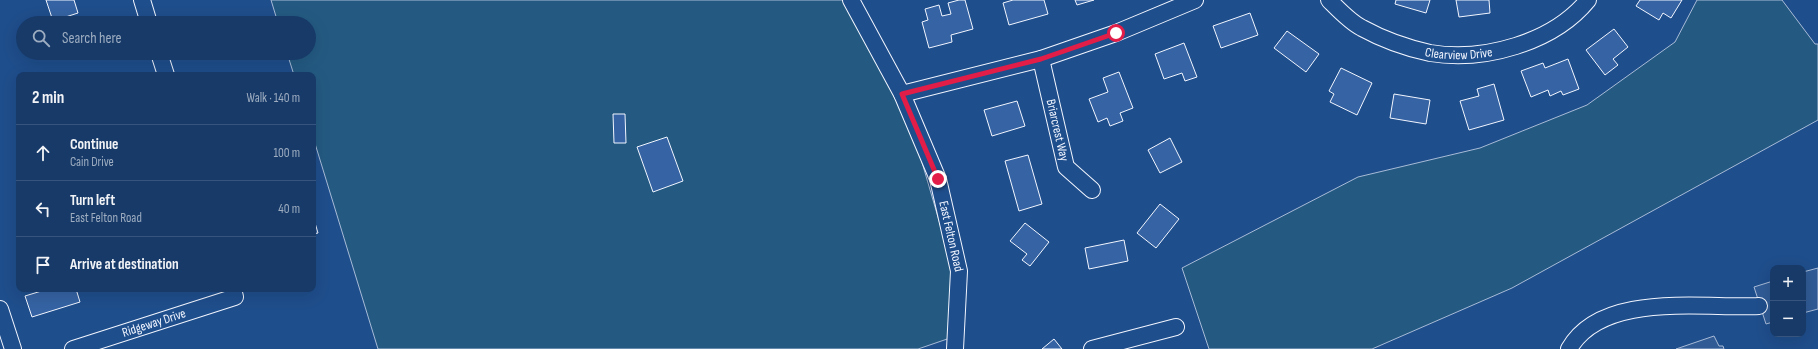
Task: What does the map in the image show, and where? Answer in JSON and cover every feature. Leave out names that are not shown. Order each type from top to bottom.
[{"type":"street","points":[[142,0],[147,16]]},
{"type":"street","name":"East Felton Road","points":[[851,0],[902,94],[938,179],[959,271],[955,349]]},
{"type":"street","points":[[902,94],[1041,59],[1116,33],[1195,0]]},
{"type":"street","name":"Clearview Drive","points":[[1329,0],[1360,27],[1393,42],[1431,53],[1470,54],[1514,48],[1551,30],[1580,10],[1588,0]]},
{"type":"street","name":"Briarcrest Way","points":[[1041,59],[1066,167],[1092,190]]},
{"type":"street","points":[[161,60],[165,72]]},
{"type":"street","name":"Ridgeway Drive","points":[[73,349],[234,293]]},
{"type":"street","points":[[1569,349],[1574,340],[1584,330],[1602,320],[1630,310],[1666,305],[1723,307],[1759,306]]},
{"type":"street","points":[[0,309],[13,349]]},
{"type":"street","points":[[1092,349],[1176,326]]},
{"type":"shaded area","points":[[271,0],[846,0],[902,94],[952,265],[956,336],[918,349],[378,349],[316,147],[316,72],[293,72],[289,60],[316,60],[316,16],[276,16]]},
{"type":"shaded area","points":[[1697,0],[1782,0],[1815,44],[1818,44],[1818,120],[1512,288],[1372,349],[1209,349],[1182,268],[1358,177],[1480,148],[1587,105],[1675,42]]},
{"type":"shaded area","points":[[1818,268],[1818,309],[1806,312],[1806,301],[1806,271]]},
{"type":"shaded area","points":[[1770,282],[1770,323],[1766,324],[1754,287]]},
{"type":"shaded area","points":[[1714,336],[1719,346],[1723,346],[1724,349],[1676,349]]},
{"type":"building","points":[[46,0],[74,0],[78,13],[69,16],[51,16]]},
{"type":"building","points":[[965,0],[973,29],[951,35],[952,42],[929,48],[922,22],[928,20],[925,9],[939,5],[942,16],[951,14],[948,3]]},
{"type":"building","points":[[1013,0],[1044,0],[1048,14],[1009,25],[1003,3]]},
{"type":"building","points":[[1075,0],[1094,0],[1077,5]]},
{"type":"building","points":[[1396,0],[1430,0],[1426,13],[1395,4]]},
{"type":"building","points":[[1456,0],[1489,0],[1490,13],[1459,17]]},
{"type":"building","points":[[1640,0],[1682,0],[1671,18],[1663,13],[1659,20],[1636,6]]},
{"type":"building","points":[[1250,13],[1258,35],[1221,48],[1213,26]]},
{"type":"building","points":[[1614,29],[1628,47],[1613,59],[1618,65],[1605,75],[1586,50]]},
{"type":"building","points":[[1287,31],[1319,54],[1306,72],[1274,48]]},
{"type":"building","points":[[1184,43],[1197,77],[1185,81],[1182,73],[1164,79],[1155,54]]},
{"type":"building","points":[[1568,59],[1579,89],[1563,95],[1561,91],[1550,96],[1548,90],[1531,97],[1521,71],[1543,63],[1545,68]]},
{"type":"building","points":[[1341,68],[1372,83],[1357,115],[1330,102],[1334,94],[1329,91]]},
{"type":"building","points":[[1119,72],[1133,108],[1120,113],[1123,121],[1110,126],[1107,118],[1098,122],[1089,99],[1108,92],[1103,78]]},
{"type":"building","points":[[1494,84],[1504,120],[1469,130],[1460,101],[1479,96],[1477,89]]},
{"type":"building","points":[[1394,94],[1430,100],[1426,124],[1390,118]]},
{"type":"building","points":[[1017,101],[1025,126],[992,136],[984,110]]},
{"type":"building","points":[[613,114],[625,114],[626,143],[614,143]]},
{"type":"building","points":[[667,137],[683,181],[653,192],[637,147]]},
{"type":"building","points":[[1170,138],[1182,162],[1160,173],[1148,150]]},
{"type":"building","points":[[1028,155],[1042,204],[1019,211],[1005,161]]},
{"type":"building","points":[[1160,204],[1179,219],[1156,248],[1137,233]]},
{"type":"building","points":[[1025,223],[1049,242],[1030,266],[1022,260],[1027,254],[1010,241]]},
{"type":"building","points":[[1124,240],[1128,261],[1089,269],[1085,248]]},
{"type":"building","points":[[38,292],[77,292],[80,302],[32,317],[25,296]]},
{"type":"building","points":[[1054,339],[1062,349],[1042,349]]},
{"type":"route","points":[[938,179],[902,94],[1041,59],[1116,33]]}]
